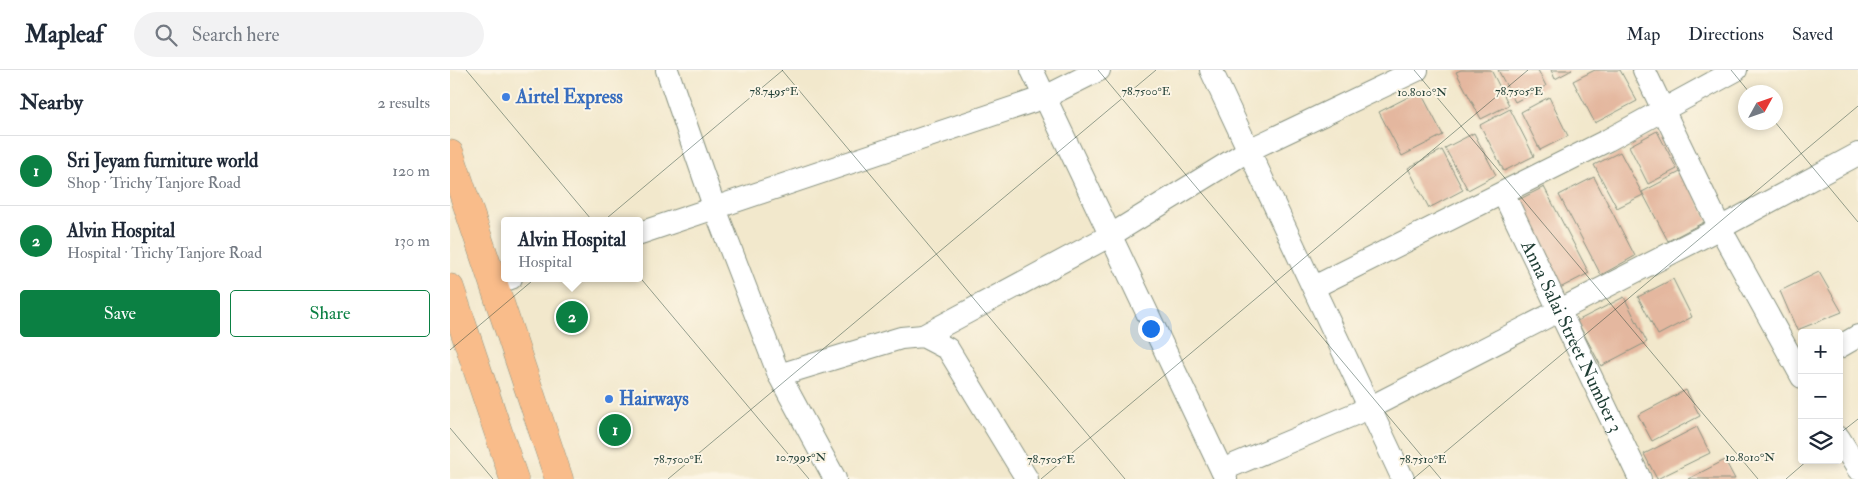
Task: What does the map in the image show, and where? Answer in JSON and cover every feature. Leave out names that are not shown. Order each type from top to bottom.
[{"type":"highway","points":[[450,154],[501,279]]},
{"type":"highway","points":[[502,282],[559,479]]},
{"type":"highway","points":[[450,288],[458,342],[514,479]]},
{"type":"street","points":[[667,70],[714,206],[779,376],[835,479]]},
{"type":"street","points":[[1032,70],[1224,474],[1369,408],[1720,228],[1858,154]]},
{"type":"street","points":[[643,232],[714,206],[1045,96],[1099,70]]},
{"type":"street","points":[[1211,70],[1403,479]]},
{"type":"street","points":[[779,376],[901,338],[923,336],[1111,235],[1249,150],[1417,70]]},
{"type":"street","points":[[1644,70],[1720,228],[1798,367]]},
{"type":"street","points":[[1314,287],[1503,193],[1736,70]]},
{"type":"street","name":"Anna Salai Street Number 3","points":[[1503,193],[1640,479]]},
{"type":"street","points":[[923,336],[948,348],[1027,479]]},
{"type":"street","points":[[1843,345],[1858,336]]},
{"type":"street","points":[[1843,445],[1858,469]]},
{"type":"building","points":[[1461,70],[1491,70],[1509,105],[1481,119],[1456,72]]},
{"type":"building","points":[[1498,70],[1538,70],[1546,86],[1515,102]]},
{"type":"building","points":[[1551,70],[1572,70],[1555,79]]},
{"type":"building","points":[[1595,70],[1620,70],[1637,101],[1595,123],[1573,81]]},
{"type":"building","points":[[1420,91],[1443,135],[1402,156],[1379,112]]},
{"type":"building","points":[[1549,97],[1568,136],[1540,150],[1521,112]]},
{"type":"building","points":[[1510,109],[1534,156],[1504,171],[1480,125]]},
{"type":"building","points":[[1657,131],[1677,169],[1648,184],[1629,146]]},
{"type":"building","points":[[1474,133],[1496,175],[1468,190],[1445,148]]},
{"type":"building","points":[[1442,150],[1463,190],[1429,208],[1408,168]]},
{"type":"building","points":[[1620,152],[1643,195],[1617,208],[1594,165]]},
{"type":"building","points":[[1682,171],[1708,220],[1668,241],[1642,192]]},
{"type":"building","points":[[1594,177],[1635,256],[1601,275],[1559,195]]},
{"type":"building","points":[[1544,187],[1589,273],[1558,289],[1514,202]]},
{"type":"building","points":[[1819,272],[1842,312],[1797,330],[1780,291]]},
{"type":"building","points":[[1673,279],[1692,317],[1658,335],[1638,297]]},
{"type":"building","points":[[1624,297],[1647,342],[1601,366],[1577,321]]},
{"type":"building","points":[[1686,390],[1700,416],[1652,441],[1638,415]]},
{"type":"building","points":[[1697,427],[1710,453],[1657,479],[1644,454]]},
{"type":"building","points":[[1725,460],[1735,479],[1688,479]]},
{"type":"place","name":"Airtel Express","points":[[506,97]]},
{"type":"place","name":"Alvin Hospital","points":[[572,317]]},
{"type":"place","name":"Hairways","points":[[609,399]]},
{"type":"place","name":"Sri Jeyam furniture world","points":[[615,430]]}]
